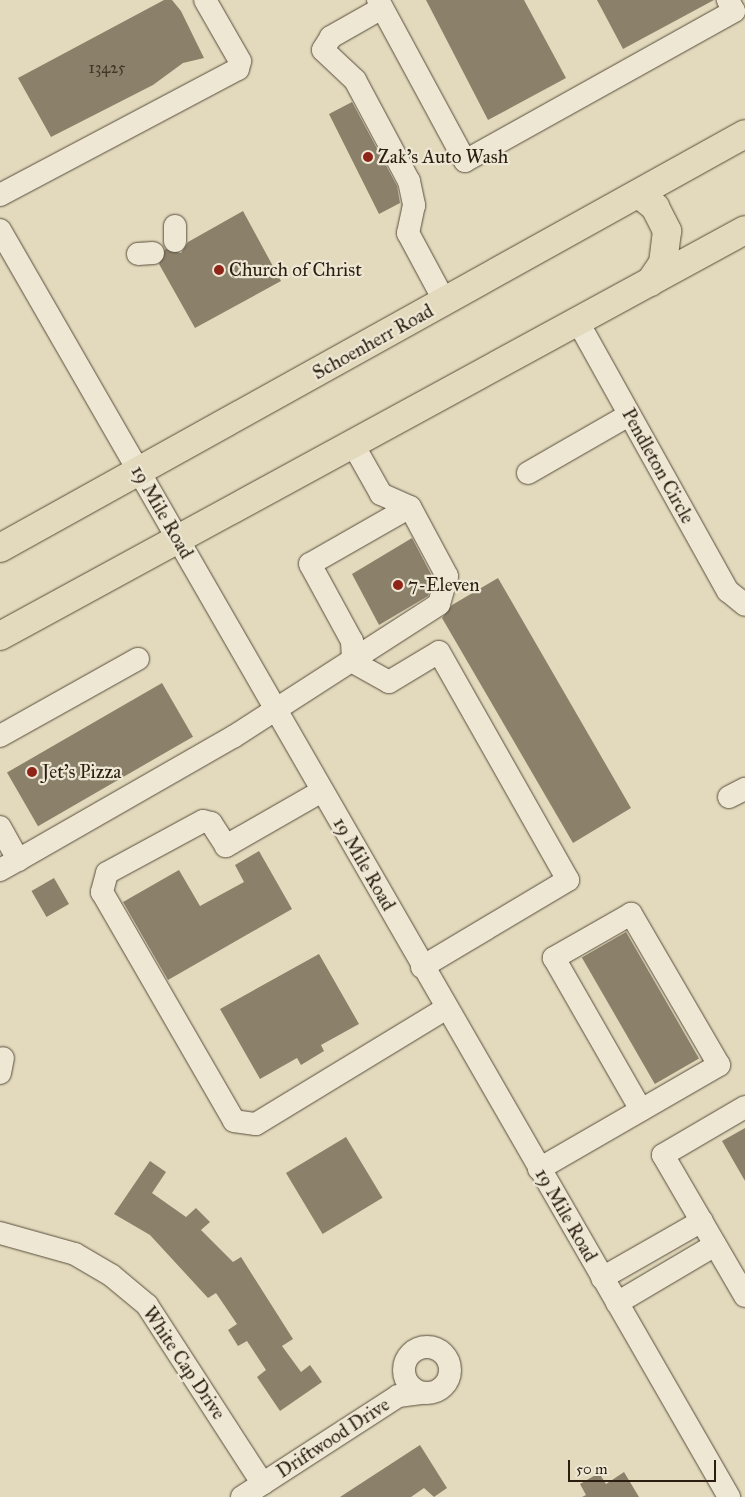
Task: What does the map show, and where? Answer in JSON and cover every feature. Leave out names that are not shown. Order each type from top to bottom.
[{"type":"main road","name":"Schoenherr Road","points":[[0,548],[745,134]]},
{"type":"main road","points":[[639,194],[655,207],[667,231],[663,263],[650,282]]},
{"type":"main road","points":[[0,636],[354,446],[745,230]]},
{"type":"street","points":[[0,195],[238,69],[240,61],[206,0]]},
{"type":"street","points":[[445,302],[408,233],[414,205],[409,181],[355,80],[323,50],[331,37],[380,4],[465,160],[734,11],[728,0]]},
{"type":"street","name":"19 Mile Road","points":[[0,230],[422,967],[729,1497]]},
{"type":"street","name":"Pendleton Circle","points":[[578,322],[728,591],[745,605]]},
{"type":"street","points":[[528,472],[629,415]]},
{"type":"street","points":[[0,827],[9,865],[276,710],[440,604],[447,576],[410,508],[381,494],[354,446]]},
{"type":"street","points":[[353,662],[352,641],[310,564],[410,508]]},
{"type":"street","points":[[353,662],[389,682],[439,652],[568,880],[422,967]]},
{"type":"street","points":[[0,736],[138,659]]},
{"type":"street","points":[[322,791],[226,846],[211,823],[203,821],[107,873],[102,892],[234,1121],[256,1124],[447,1008]]},
{"type":"street","points":[[540,1169],[641,1110],[718,1065],[631,914],[554,958],[641,1110]]},
{"type":"street","points":[[745,1107],[663,1154],[745,1296]]},
{"type":"street","points":[[602,1278],[702,1221]]},
{"type":"street","name":"White Cap Drive","points":[[0,1234],[75,1254],[111,1275],[147,1306],[263,1484]]},
{"type":"street","points":[[617,1303],[715,1245]]},
{"type":"street","name":"Driftwood Drive","points":[[242,1497],[398,1396],[438,1392],[448,1381],[450,1366],[443,1353],[421,1347],[408,1356],[398,1396]]},
{"type":"street","name":"Driftwood Drive","points":[[404,1371],[410,1386],[423,1393]]},
{"type":"building","points":[[164,0],[172,0],[181,11],[204,58],[183,63],[153,85],[51,137],[18,78]]},
{"type":"building","points":[[426,0],[524,0],[566,78],[488,120]]},
{"type":"building","points":[[597,0],[714,0],[623,49]]},
{"type":"building","name":"Zak's Auto Wash","points":[[352,102],[397,186],[400,203],[379,214],[329,114]]},
{"type":"building","name":"Church of Christ","points":[[243,211],[281,281],[195,328],[159,264],[165,249],[181,253],[188,242]]},
{"type":"building","name":"7-Eleven","points":[[412,538],[433,578],[428,596],[379,625],[352,574]]},
{"type":"building","points":[[498,578],[631,808],[573,843],[442,618],[452,605]]},
{"type":"building","points":[[162,683],[193,737],[38,826],[7,772]]},
{"type":"building","points":[[259,851],[292,909],[168,980],[123,902],[179,870],[200,906],[244,882],[235,865]]},
{"type":"building","points":[[54,878],[69,904],[46,917],[31,891]]},
{"type":"building","points":[[626,932],[699,1058],[655,1084],[582,958]]},
{"type":"building","points":[[319,954],[359,1024],[321,1045],[324,1051],[301,1065],[297,1058],[260,1079],[220,1009]]},
{"type":"building","points":[[745,1128],[745,1181],[722,1141]]},
{"type":"building","points":[[346,1137],[383,1198],[323,1234],[286,1173]]},
{"type":"building","points":[[150,1161],[166,1172],[152,1193],[186,1217],[196,1208],[210,1222],[201,1230],[233,1262],[241,1257],[293,1339],[282,1346],[301,1372],[310,1365],[322,1382],[280,1411],[257,1377],[266,1370],[247,1341],[238,1346],[228,1330],[237,1324],[216,1293],[208,1298],[150,1235],[114,1214]]},
{"type":"building","points":[[420,1445],[447,1488],[434,1497],[424,1488],[411,1497],[340,1497]]},
{"type":"building","points":[[624,1472],[639,1497],[582,1497],[586,1495],[580,1484],[599,1473],[606,1484]]},
{"type":"place","name":"Zak's Auto Wash","points":[[368,157]]},
{"type":"place","name":"Church of Christ","points":[[219,270]]},
{"type":"place","name":"7-Eleven","points":[[398,585]]},
{"type":"place","name":"Jet's Pizza","points":[[32,772]]}]
